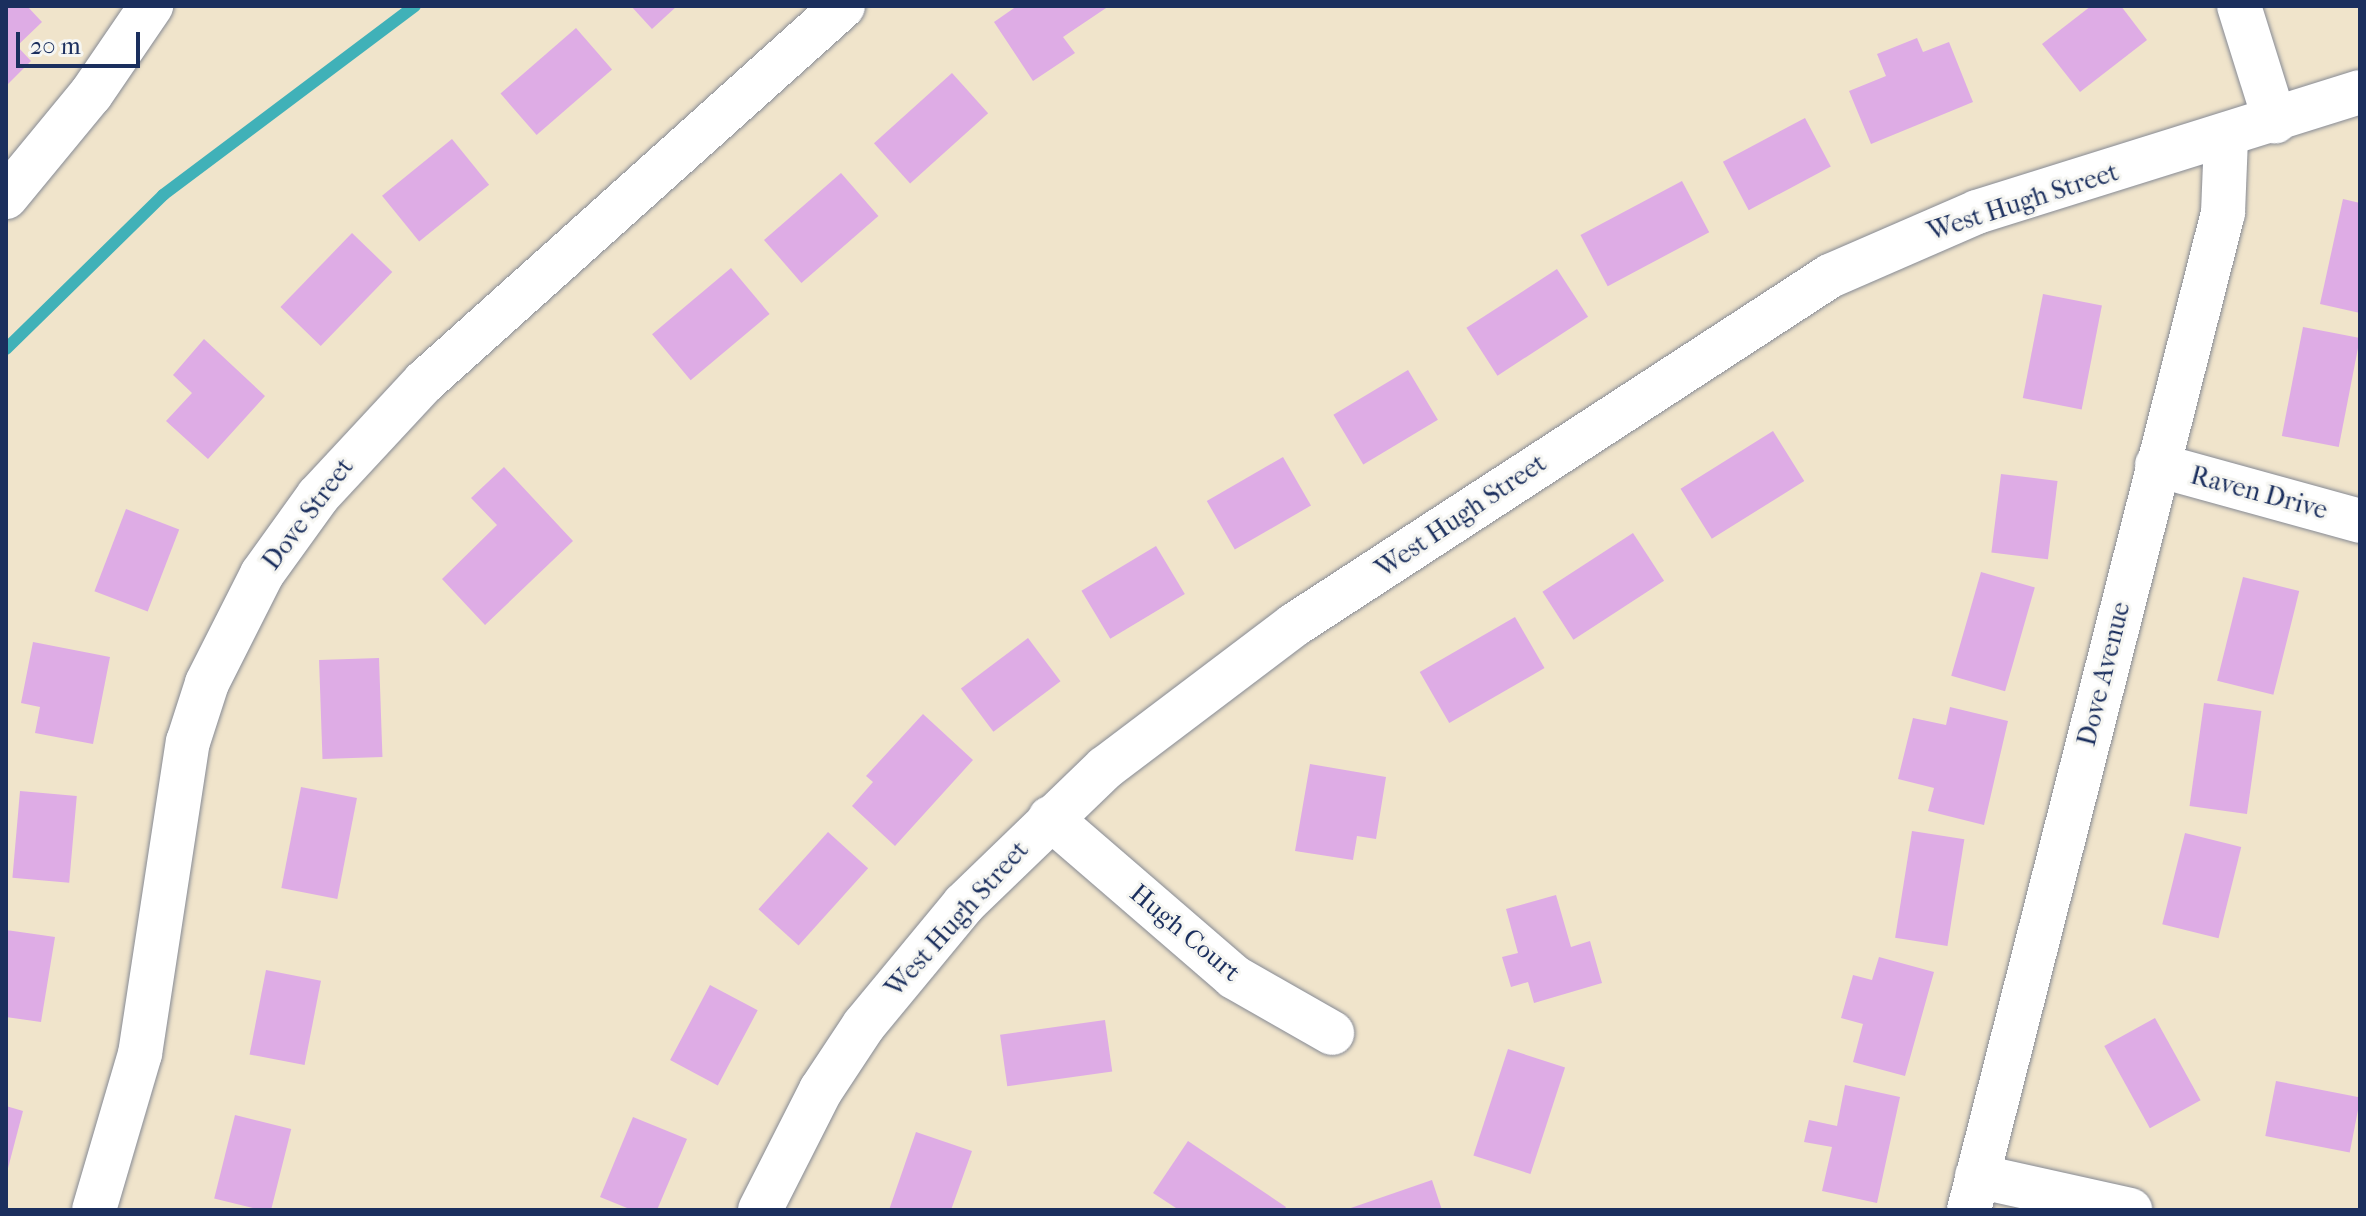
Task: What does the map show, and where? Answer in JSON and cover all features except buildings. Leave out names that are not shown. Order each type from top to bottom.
[{"type":"street","points":[[6,197],[91,94],[151,6]]},
{"type":"street","name":"Dove Street","points":[[94,1210],[140,1054],[188,742],[207,683],[262,574],[318,496],[424,382],[843,6]]},
{"type":"street","points":[[2239,6],[2275,121]]},
{"type":"street","name":"West Hugh Street","points":[[760,1210],[821,1090],[864,1025],[964,904],[1050,818],[1204,688],[1294,625],[1795,295],[1977,212],[2226,138],[2360,92]]},
{"type":"street","name":"Dove Avenue","points":[[1973,1193],[2223,213],[2226,138]]},
{"type":"street","name":"Raven Drive","points":[[2157,465],[2360,521]]},
{"type":"street","name":"Hugh Court","points":[[1050,818],[1234,977],[1332,1033]]},
{"type":"street","points":[[1973,1193],[2130,1210]]},
{"type":"waterway","points":[[6,349],[163,195],[415,6]]}]
